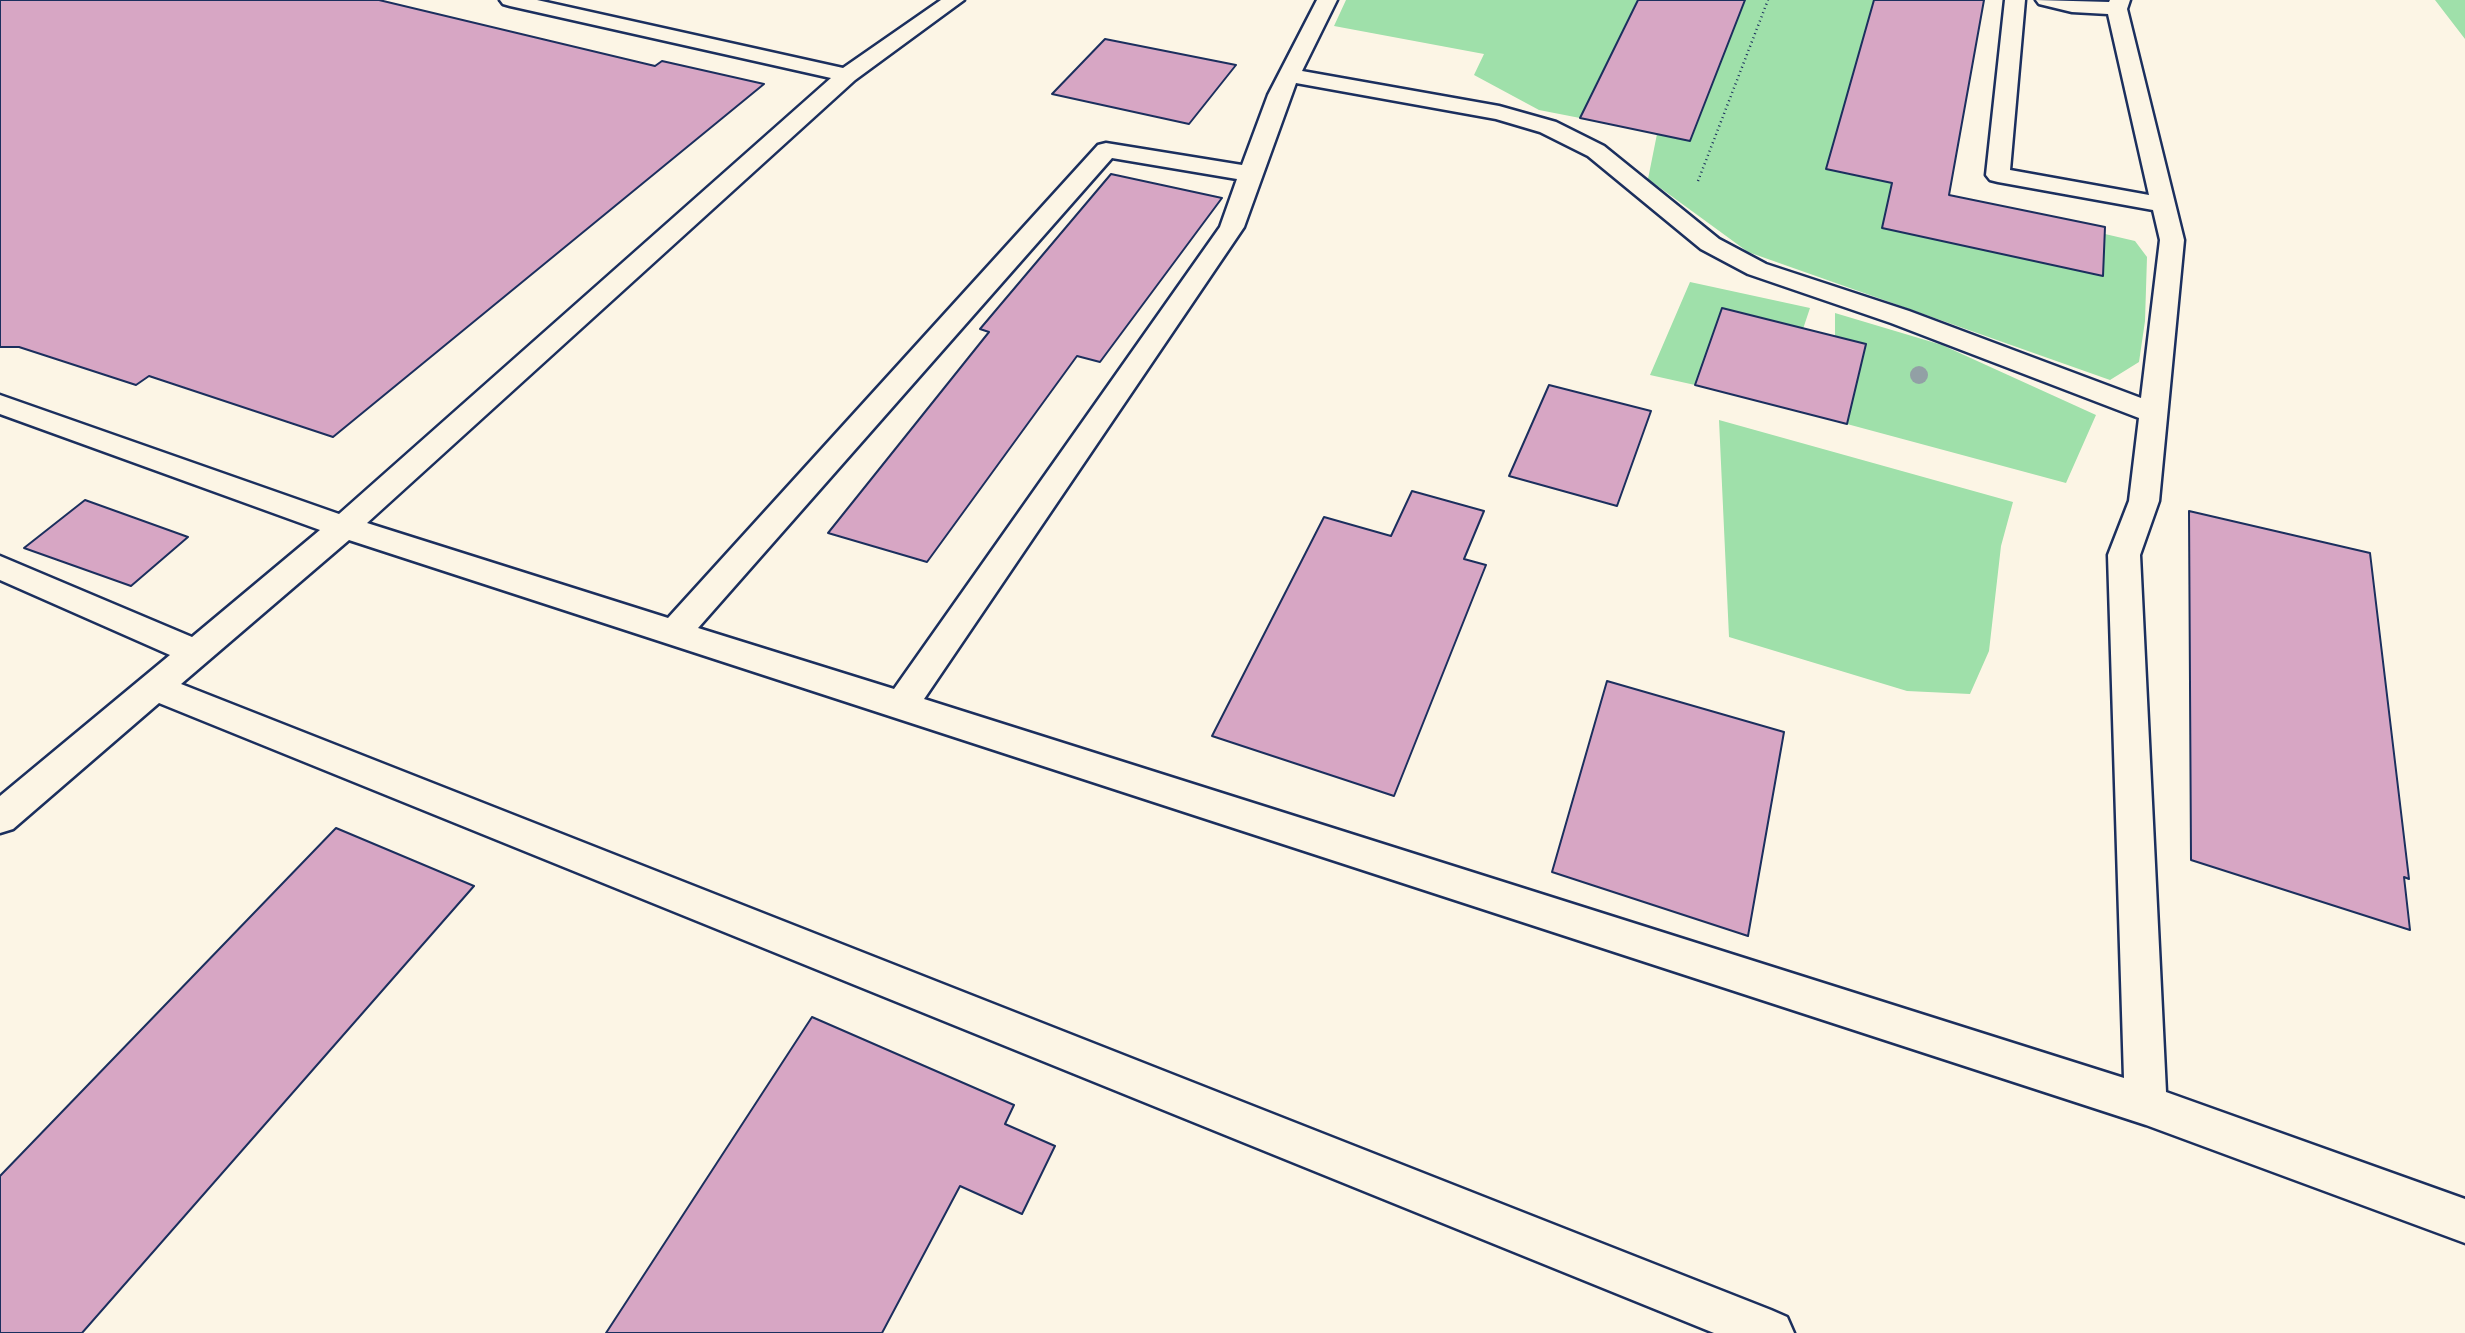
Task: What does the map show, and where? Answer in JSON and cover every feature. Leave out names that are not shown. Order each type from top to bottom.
[{"type":"lane","points":[[510,0],[847,75]]},
{"type":"lane","points":[[0,818],[344,527],[847,75],[954,0]]},
{"type":"lane","points":[[901,706],[1232,227],[1279,95],[1327,0]]},
{"type":"lane","points":[[2015,0],[1998,175],[2164,205]]},
{"type":"lane","points":[[2046,0],[2072,6],[2118,5],[2172,240],[2144,501],[2124,555],[2146,1105]]},
{"type":"lane","points":[[1289,75],[1499,113],[1548,127],[1596,151],[1710,244],[1757,269],[1900,317],[2154,413]]},
{"type":"lane","points":[[674,633],[1106,150],[1251,174]]},
{"type":"lane","points":[[0,404],[344,527],[2146,1105],[2465,1221]]},
{"type":"lane","points":[[0,567],[195,652]]},
{"type":"lane","points":[[154,687],[1771,1333]]},
{"type":"path","points":[[1682,220],[1768,0]]},
{"type":"green space","points":[[1346,0],[1638,0],[1580,118],[1539,110],[1474,75],[1484,54],[1334,26]]},
{"type":"green space","points":[[1745,0],[1874,0],[1826,169],[1892,183],[1883,228],[2102,276],[2105,234],[2135,241],[2147,257],[2145,321],[2139,362],[2110,380],[1748,252],[1648,179],[1657,134],[1691,140]]},
{"type":"green space","points":[[2435,0],[2465,0],[2465,39]]},
{"type":"green space","points":[[1690,282],[1810,308],[1803,329],[1722,309],[1695,385],[1650,375]]},
{"type":"green space","points":[[1835,313],[1942,345],[2096,415],[2066,483],[1847,424],[1866,344],[1835,336]]},
{"type":"green space","points":[[1719,420],[2013,502],[2001,546],[1989,651],[1970,694],[1907,691],[1729,637]]},
{"type":"building","points":[[0,0],[379,0],[655,66],[662,61],[764,84],[333,437],[149,376],[136,385],[19,347],[0,347]]},
{"type":"building","points":[[1638,0],[1745,0],[1690,141],[1580,118]]},
{"type":"building","points":[[1874,0],[1984,0],[1949,195],[2105,227],[2103,276],[1882,228],[1892,183],[1826,169]]},
{"type":"building","points":[[1105,39],[1236,65],[1189,124],[1052,94]]},
{"type":"building","points":[[1111,174],[1222,198],[1100,362],[1077,356],[927,562],[828,533],[989,332],[980,329]]},
{"type":"building","points":[[1722,308],[1866,344],[1847,424],[1695,385]]},
{"type":"building","points":[[1549,385],[1651,411],[1617,506],[1509,476]]},
{"type":"building","points":[[1412,491],[1484,511],[1464,559],[1486,565],[1394,796],[1212,736],[1324,517],[1391,536]]},
{"type":"building","points":[[85,500],[188,537],[131,586],[24,548]]},
{"type":"building","points":[[2189,511],[2370,553],[2409,879],[2404,877],[2410,930],[2191,860]]},
{"type":"building","points":[[1607,681],[1784,732],[1748,936],[1552,872]]},
{"type":"building","points":[[336,828],[474,886],[82,1333],[0,1333],[0,1176]]},
{"type":"building","points":[[812,1017],[1014,1105],[1005,1124],[1055,1146],[1022,1214],[960,1186],[882,1333],[606,1333]]}]
